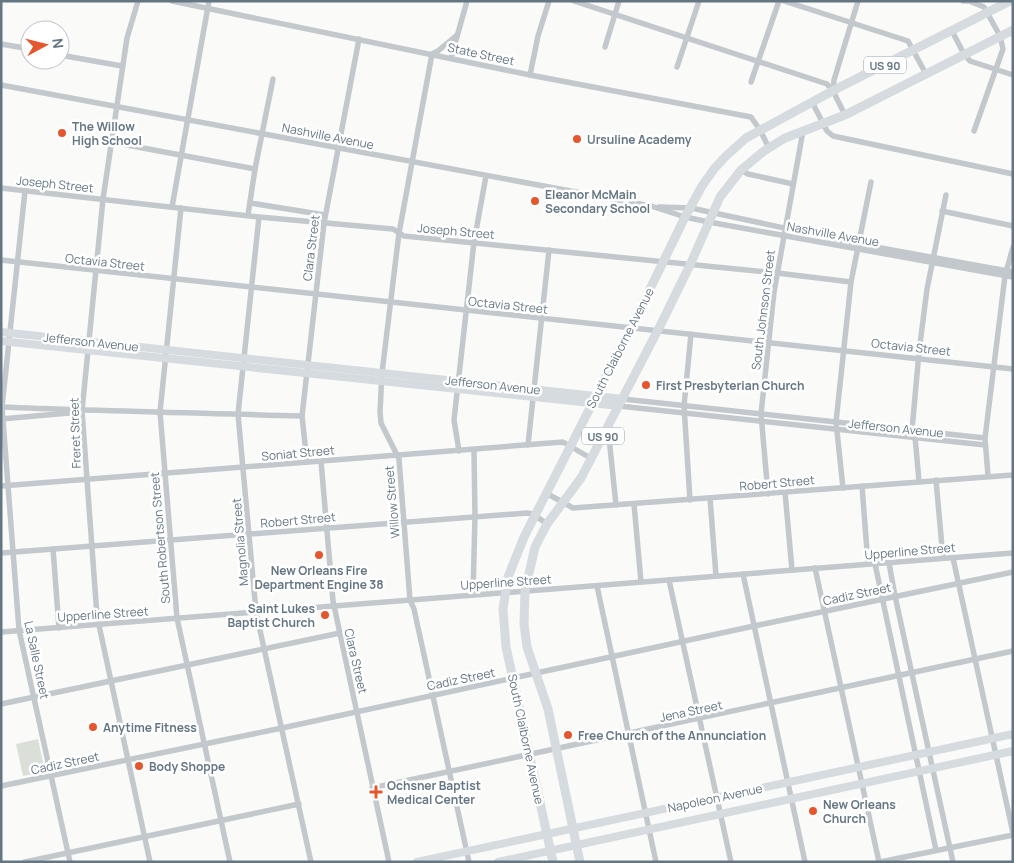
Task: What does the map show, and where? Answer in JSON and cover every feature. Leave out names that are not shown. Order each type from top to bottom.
[{"type":"main road","name":"South Claiborne Avenue","points":[[553,862],[504,635],[503,609],[505,592],[512,564],[535,515],[631,328],[685,217],[702,186],[726,156],[746,138],[833,91],[1010,1]]},
{"type":"main road","name":"South Claiborne Avenue","points":[[579,861],[548,709],[527,648],[524,624],[525,591],[535,548],[547,524],[581,478],[592,459],[690,265],[720,197],[741,170],[768,148],[803,131],[845,115],[1013,30]]},
{"type":"main road","name":"Jefferson Avenue","points":[[5,337],[88,342],[166,354],[621,403]]},
{"type":"main road","name":"Jefferson Avenue","points":[[5,337],[87,350],[166,354]]},
{"type":"main road","name":"Napoleon Avenue","points":[[417,862],[1013,734]]},
{"type":"main road","name":"Napoleon Avenue","points":[[498,862],[1013,751]]},
{"type":"street","name":"Freret Street","points":[[138,1],[127,38],[122,66],[103,199],[82,411],[99,624],[150,862]]},
{"type":"street","name":"State Street","points":[[172,1],[530,75],[751,117],[760,130],[768,148]]},
{"type":"street","points":[[172,207],[209,1]]},
{"type":"street","points":[[451,58],[467,1]]},
{"type":"street","points":[[530,75],[538,36],[549,1]]},
{"type":"street","points":[[574,1],[827,84],[833,91],[845,115]]},
{"type":"street","points":[[605,47],[620,1]]},
{"type":"street","points":[[678,67],[699,1]]},
{"type":"street","points":[[752,82],[779,1]]},
{"type":"street","points":[[784,1],[908,41],[926,74]]},
{"type":"street","points":[[833,91],[834,80],[858,1]]},
{"type":"street","points":[[963,1],[969,1],[984,7],[1000,36],[1003,49],[974,131]]},
{"type":"street","points":[[952,31],[964,54],[970,61],[1013,75]]},
{"type":"street","points":[[432,54],[457,35]]},
{"type":"street","name":"Clara Street","points":[[307,462],[302,416],[315,294],[325,215],[360,39]]},
{"type":"street","points":[[1,44],[20,47]]},
{"type":"street","name":"Willow Street","points":[[432,54],[399,233],[382,377],[380,412],[382,423],[399,459],[410,600],[414,609],[469,862]]},
{"type":"street","points":[[70,57],[122,66]]},
{"type":"street","points":[[248,216],[272,79]]},
{"type":"street","name":"Nashville Avenue","points":[[1,85],[651,206],[691,208],[713,212],[785,232]]},
{"type":"street","points":[[812,102],[827,131],[833,136],[1013,174]]},
{"type":"street","name":"South Johnson Street","points":[[768,494],[761,414],[776,273],[803,131]]},
{"type":"street","points":[[111,142],[255,169]]},
{"type":"street","points":[[741,170],[748,174],[794,184]]},
{"type":"street","points":[[460,450],[454,427],[474,242],[486,176]]},
{"type":"street","points":[[843,488],[836,422],[851,282],[871,182]]},
{"type":"street","name":"Joseph Street","points":[[1,188],[248,216],[393,229],[404,236],[851,282]]},
{"type":"street","name":"La Salle Street","points":[[25,191],[18,262],[5,337],[1,407],[5,486],[13,552],[19,630],[70,862]]},
{"type":"street","points":[[919,481],[915,437],[912,430],[927,289],[946,195]]},
{"type":"street","points":[[250,203],[325,215]]},
{"type":"street","name":"Nashville Avenue","points":[[651,206],[708,222],[785,232],[1008,273],[1013,277]]},
{"type":"street","name":"South Robertson Street","points":[[181,208],[160,412],[177,618],[230,862]]},
{"type":"street","points":[[942,211],[1013,226]]},
{"type":"street","name":"Magnolia Street","points":[[259,217],[238,414],[256,612],[312,862]]},
{"type":"street","points":[[988,476],[985,442],[994,366],[1013,247]]},
{"type":"street","points":[[528,445],[548,250]]},
{"type":"street","name":"Octavia Street","points":[[1,260],[1013,368]]},
{"type":"street","points":[[690,500],[685,410],[691,334]]},
{"type":"street","name":"Jefferson Avenue","points":[[621,403],[762,421],[915,437],[985,442]]},
{"type":"street","points":[[1,407],[82,411],[302,416]]},
{"type":"street","name":"Jefferson Avenue","points":[[685,410],[761,414],[912,430],[985,442]]},
{"type":"street","points":[[2,419],[82,411]]},
{"type":"street","points":[[608,428],[616,506]]},
{"type":"street","name":"Soniat Street","points":[[5,486],[563,442],[592,459]]},
{"type":"street","points":[[473,595],[474,450]]},
{"type":"street","name":"Clara Street","points":[[321,461],[334,606],[389,862]]},
{"type":"street","name":"Robert Street","points":[[546,493],[573,508],[1013,475]]},
{"type":"street","points":[[936,480],[943,558]]},
{"type":"street","points":[[862,486],[872,564],[936,850]]},
{"type":"street","points":[[785,492],[792,570]]},
{"type":"street","points":[[710,498],[716,576]]},
{"type":"street","points":[[634,504],[641,582]]},
{"type":"street","name":"Robert Street","points":[[1,553],[527,512],[535,515]]},
{"type":"street","points":[[535,515],[547,524]]},
{"type":"street","points":[[53,550],[59,628]]},
{"type":"street","name":"Upperline Street","points":[[1,632],[1013,553]]},
{"type":"street","points":[[815,568],[879,862],[1013,834],[953,558]]},
{"type":"street","points":[[889,562],[953,862]]},
{"type":"street","name":"Cadiz Street","points":[[1,786],[1013,572]]},
{"type":"street","points":[[743,574],[805,862]]},
{"type":"street","points":[[669,580],[730,862]]},
{"type":"street","points":[[597,586],[656,862]]},
{"type":"street","points":[[1,704],[340,633]]},
{"type":"street","name":"Jena Street","points":[[372,788],[1013,651]]},
{"type":"street","points":[[912,742],[926,739]]},
{"type":"street","points":[[25,862],[299,804]]},
{"type":"shaded area","points":[[38,739],[45,772],[23,776],[16,744]]},
{"type":"place","name":"The Willow High School","points":[[62,133]]},
{"type":"place","name":"Ursuline Academy","points":[[577,139]]},
{"type":"place","name":"Eleanor McMain Secondary School","points":[[535,201]]},
{"type":"place","name":"First Presbyterian Church","points":[[646,385]]},
{"type":"place","name":"New Orleans Fire Department Engine 38","points":[[319,555]]},
{"type":"place","name":"Saint Lukes Baptist Church","points":[[325,615]]},
{"type":"place","name":"Anytime Fitness","points":[[93,727]]},
{"type":"place","name":"Free Church of the Annunciation","points":[[568,735]]},
{"type":"place","name":"Body Shoppe","points":[[139,766]]},
{"type":"place","name":"Ochsner Baptist Medical Center","points":[[376,792]]},
{"type":"place","name":"New Orleans Church","points":[[813,811]]}]
